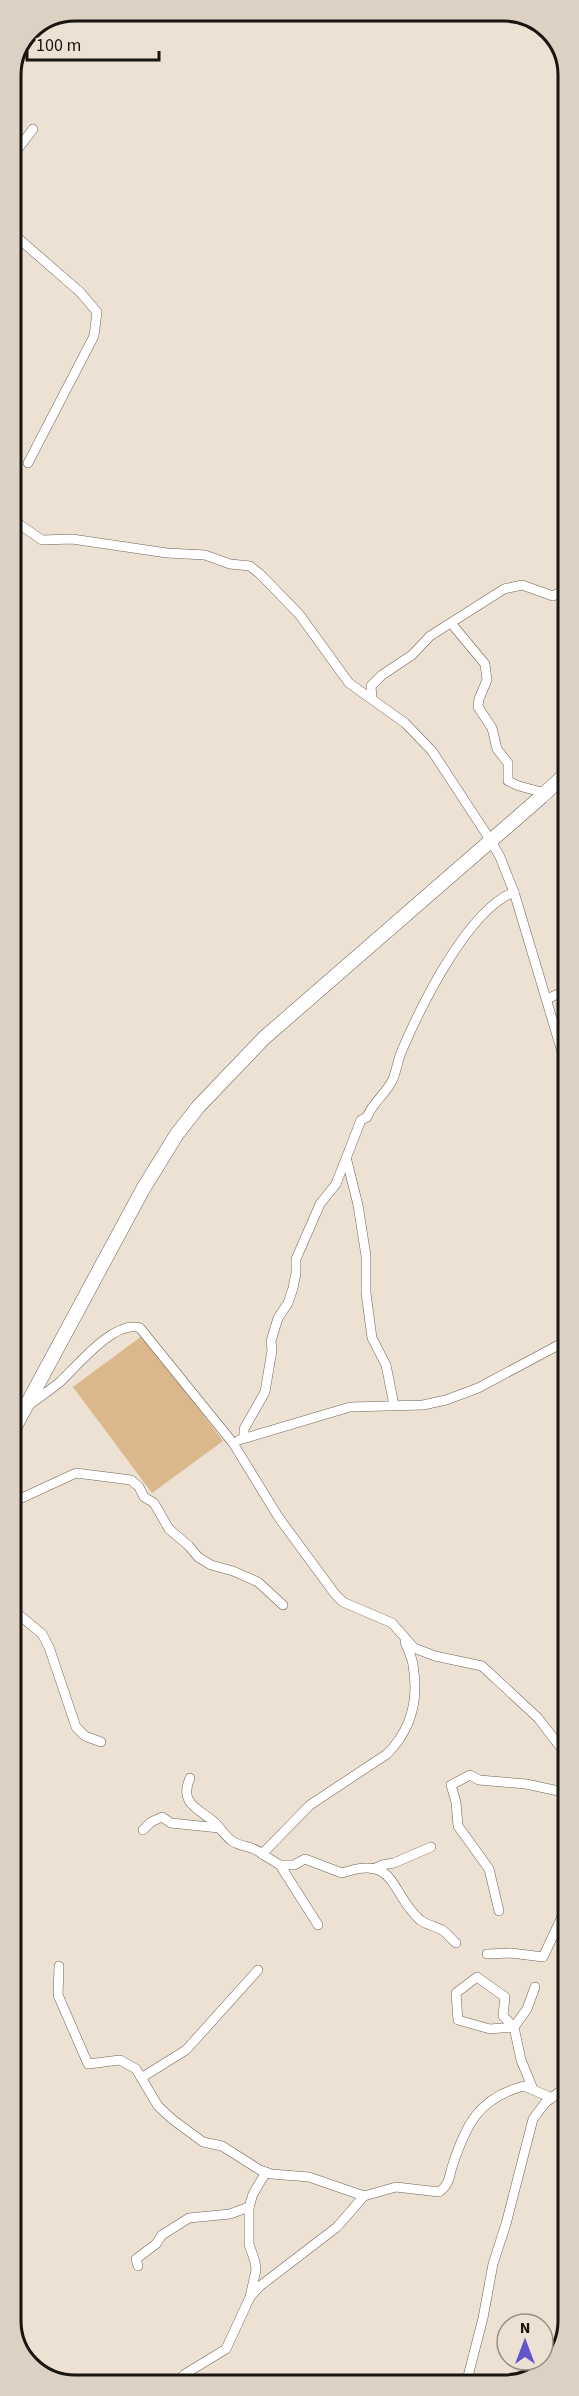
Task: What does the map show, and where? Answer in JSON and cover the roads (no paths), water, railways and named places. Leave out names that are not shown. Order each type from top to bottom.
[{"type":"main road","points":[[21,1415],[143,1189],[177,1134],[198,1107],[264,1038],[558,781]]},
{"type":"street","points":[[21,144],[33,129]]},
{"type":"street","points":[[21,241],[80,292],[97,312],[94,336],[28,463]]},
{"type":"street","points":[[21,525],[42,540],[66,538],[167,553],[205,555],[230,564],[250,566],[299,614],[349,683],[405,723],[432,751],[500,857],[514,892],[558,1035]]},
{"type":"street","points":[[372,698],[371,686],[382,675],[406,660],[430,636],[504,589],[526,585],[553,596],[558,593]]},
{"type":"street","points":[[452,623],[485,664],[487,680],[478,707],[492,728],[497,749],[507,763],[508,781],[545,793]]},
{"type":"street","points":[[244,1437],[243,1429],[265,1392],[272,1350],[271,1341],[278,1318],[288,1303],[293,1288],[296,1259],[320,1204],[336,1184],[347,1161],[361,1120],[367,1117],[393,1080],[402,1048],[455,950],[485,913],[505,896],[514,892]]},
{"type":"street","points":[[547,999],[558,994]]},
{"type":"street","points":[[347,1161],[358,1205],[366,1256],[366,1293],[372,1338],[386,1365],[394,1405]]},
{"type":"street","points":[[25,1408],[57,1384],[100,1343],[134,1326],[147,1335],[178,1377],[233,1443],[279,1518],[335,1594],[344,1602],[392,1623],[414,1648],[482,1666],[538,1719],[558,1744]]},
{"type":"street","points":[[233,1443],[244,1437],[350,1407],[423,1405],[446,1400],[478,1388],[558,1345]]},
{"type":"street","points":[[21,1498],[76,1473],[131,1480],[140,1487],[144,1497],[154,1503],[169,1529],[198,1557],[211,1565],[258,1581],[283,1605]]},
{"type":"street","points":[[21,1616],[42,1634],[49,1647],[76,1727],[85,1736],[101,1742]]},
{"type":"street","points":[[262,1854],[310,1805],[396,1746],[412,1716],[413,1665],[404,1639]]},
{"type":"street","points":[[499,1911],[489,1869],[458,1826],[456,1802],[451,1785],[470,1776],[479,1780],[526,1784],[558,1791]]},
{"type":"street","points":[[190,1778],[186,1786],[190,1803],[195,1810],[233,1842],[256,1849],[280,1865],[318,1925]]},
{"type":"street","points":[[143,1830],[151,1822],[162,1817],[171,1823],[219,1828]]},
{"type":"street","points":[[373,1869],[382,1864],[394,1863],[431,1847]]},
{"type":"street","points":[[280,1865],[294,1864],[304,1858],[342,1873],[360,1867],[381,1871],[390,1878],[420,1920],[442,1931],[456,1943]]},
{"type":"street","points":[[487,1954],[518,1953],[543,1957],[558,1922]]},
{"type":"street","points":[[59,1966],[58,1995],[88,2064],[120,2060],[136,2069],[158,2106],[203,2142],[222,2146],[266,2172],[309,2177],[364,2196]]},
{"type":"street","points":[[141,2078],[186,2050],[258,1970]]},
{"type":"street","points":[[533,2089],[521,2060],[514,2027],[503,2016],[505,1997],[477,1977],[456,1994],[458,2020],[490,2029],[514,2027],[527,2009],[535,1987]]},
{"type":"street","points":[[250,2297],[260,2286],[336,2227],[364,2196],[396,2187],[439,2192],[449,2182],[475,2114],[491,2099],[524,2086],[552,2098]]},
{"type":"street","points":[[468,2375],[483,2318],[492,2265],[506,2224],[533,2119],[545,2103],[558,2093]]},
{"type":"street","points":[[184,2375],[226,2349],[250,2297],[256,2270],[249,2244],[249,2207],[253,2194],[266,2172]]},
{"type":"street","points":[[138,2265],[136,2259],[156,2244],[162,2235],[189,2218],[230,2214],[249,2207]]}]
